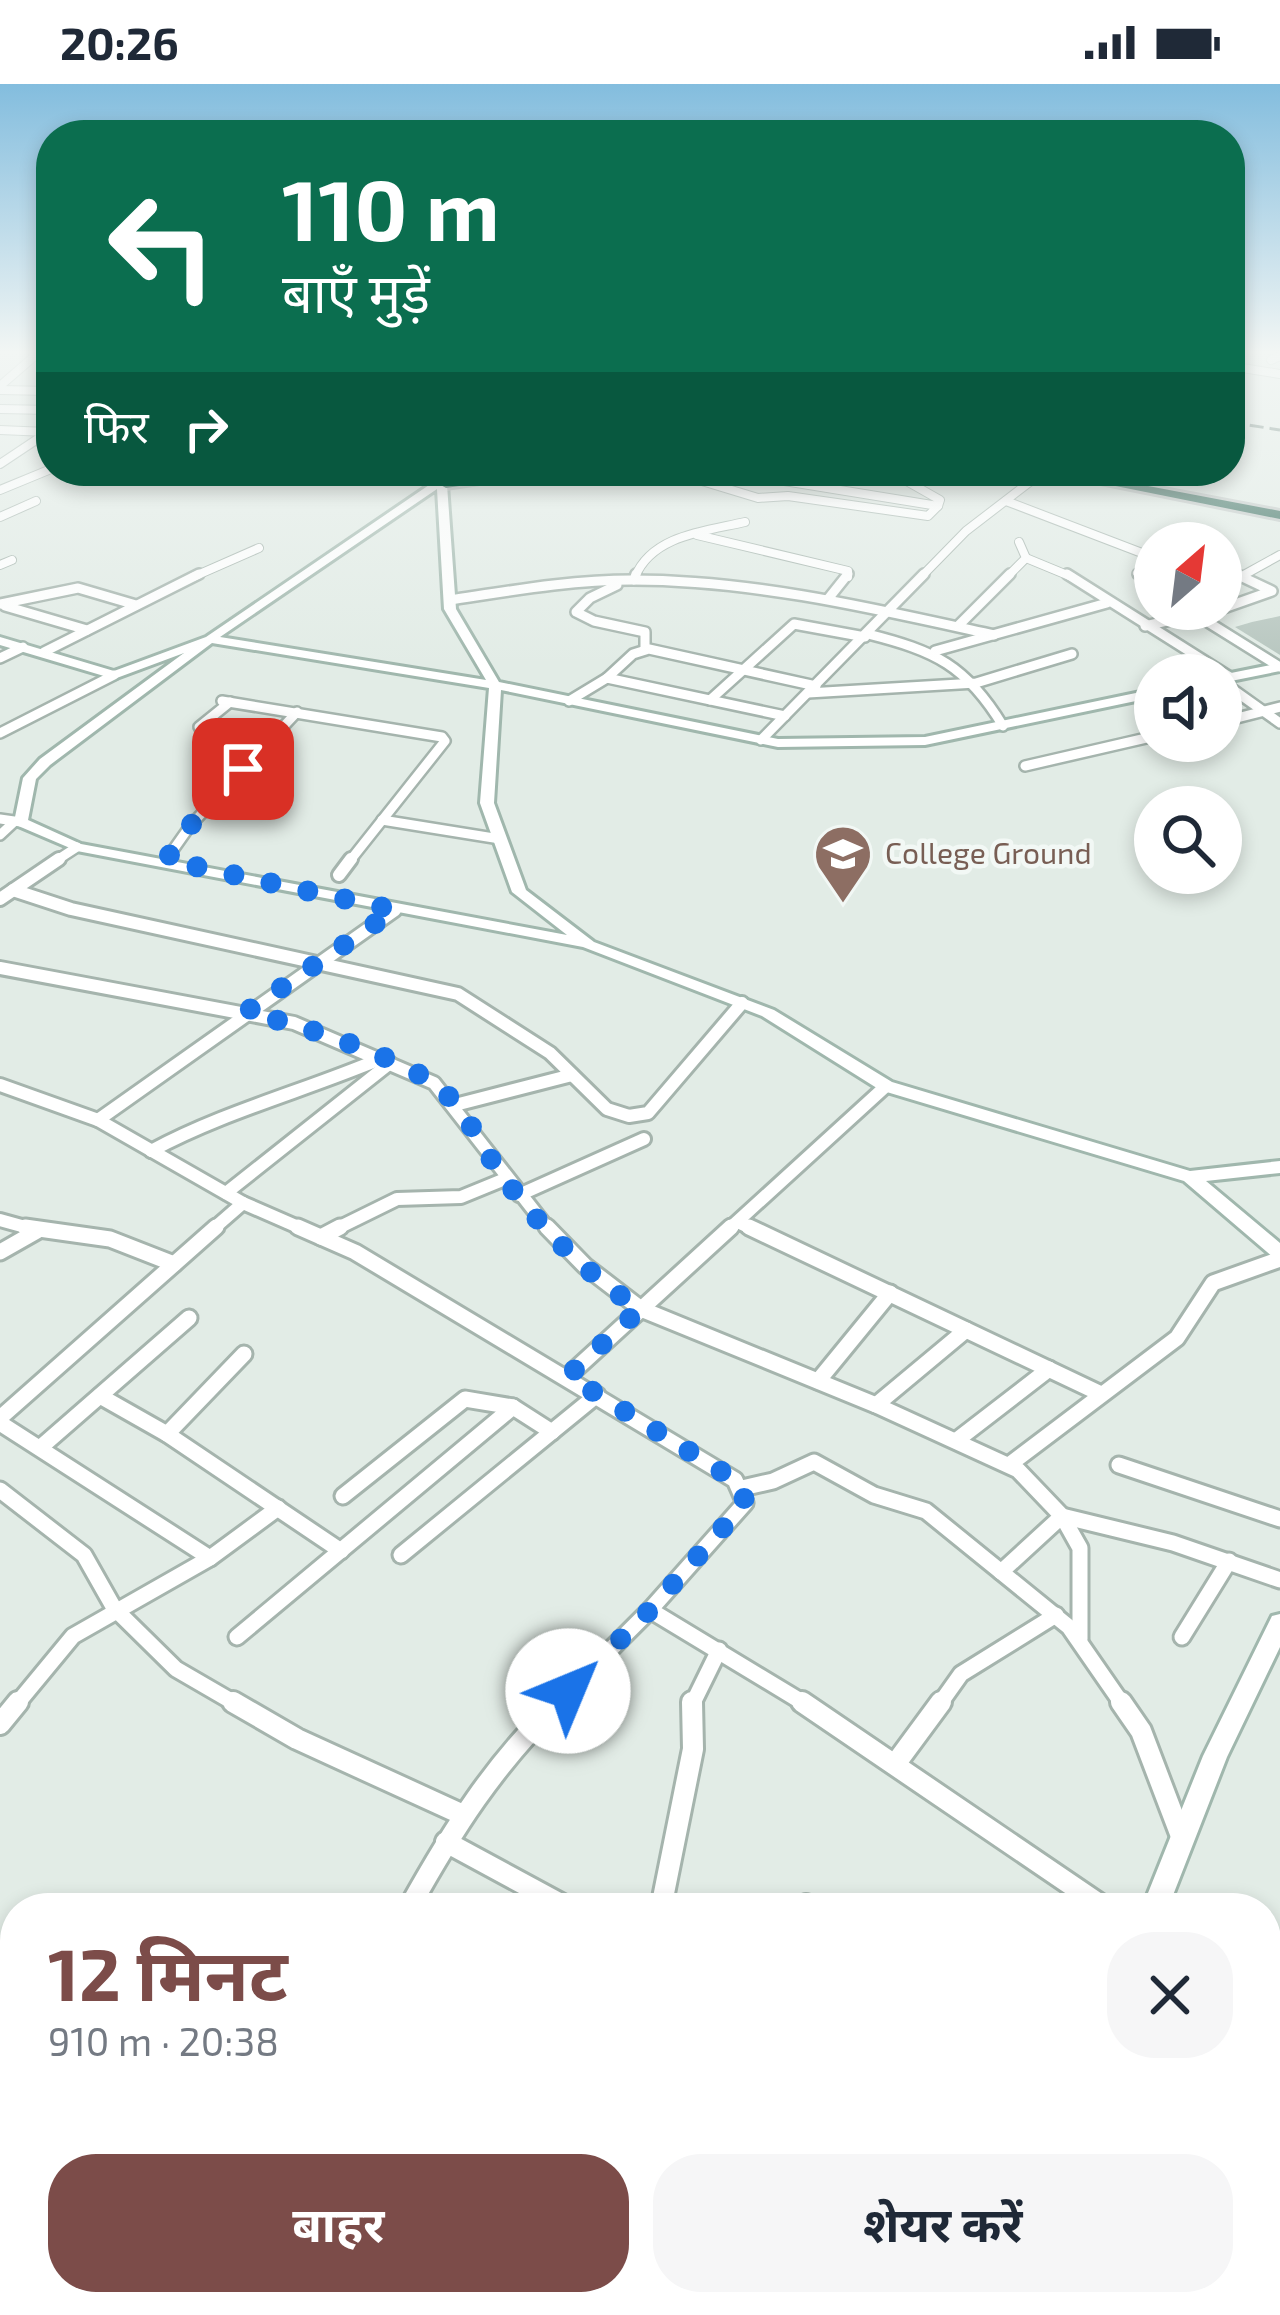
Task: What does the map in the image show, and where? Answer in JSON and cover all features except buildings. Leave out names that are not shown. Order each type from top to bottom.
[{"type":"highway","points":[[1128,486],[1280,514]]},
{"type":"highway","points":[[1139,486],[1280,514]]},
{"type":"main road","points":[[434,486],[210,639],[45,761],[30,778],[18,822],[77,847],[166,860],[395,910],[589,944],[742,1003],[886,1085],[1190,1177],[1280,1167]]},
{"type":"main road","points":[[443,486],[450,609],[495,686],[487,802],[520,892],[589,944]]},
{"type":"main road","points":[[0,641],[114,675],[210,639],[495,686],[761,740],[926,741],[1134,698]]},
{"type":"main road","points":[[1242,675],[1280,667]]},
{"type":"main road","points":[[1190,1177],[1279,1252]]},
{"type":"main road","points":[[1161,1893],[1216,1756],[1280,1623]]},
{"type":"street","points":[[0,464],[12,459],[36,465]]},
{"type":"street","points":[[0,491],[36,475]]},
{"type":"street","points":[[712,486],[758,498],[824,486],[938,506]]},
{"type":"street","points":[[788,496],[928,516],[940,500],[923,486]]},
{"type":"street","points":[[761,740],[966,531],[1026,486]]},
{"type":"street","points":[[0,491],[36,501],[0,518]]},
{"type":"street","points":[[854,506],[864,494]]},
{"type":"street","points":[[1006,501],[1134,552]]},
{"type":"street","points":[[645,649],[645,632],[594,621],[576,612],[590,598],[630,580],[651,551],[745,522]]},
{"type":"street","points":[[697,535],[848,571],[848,578],[828,599]]},
{"type":"street","points":[[1018,542],[1026,558],[1064,571],[1134,619]]},
{"type":"street","points":[[44,652],[259,548]]},
{"type":"street","points":[[1242,576],[1280,555]]},
{"type":"street","points":[[958,626],[1026,558]]},
{"type":"street","points":[[0,565],[12,560]]},
{"type":"street","points":[[1242,576],[1270,589],[1270,594],[1242,603]]},
{"type":"street","points":[[450,600],[549,584],[630,580],[828,599],[994,635]]},
{"type":"street","points":[[0,604],[78,588],[136,605]]},
{"type":"street","points":[[935,651],[1107,603]]},
{"type":"street","points":[[0,604],[87,630]]},
{"type":"street","points":[[710,700],[794,624],[935,651],[976,683],[1003,726]]},
{"type":"street","points":[[1151,630],[1187,654]]},
{"type":"street","points":[[1220,630],[1280,667]]},
{"type":"street","points":[[0,658],[22,647]]},
{"type":"street","points":[[607,678],[645,649],[812,690],[976,683],[1072,654]]},
{"type":"street","points":[[0,733],[114,675]]},
{"type":"street","points":[[569,701],[596,680],[607,678],[785,716]]},
{"type":"street","points":[[1242,694],[1280,723]]},
{"type":"street","points":[[199,728],[226,701],[442,737],[445,741],[339,874]]},
{"type":"street","points":[[1242,716],[1280,707]]},
{"type":"street","points":[[166,860],[190,826],[297,712]]},
{"type":"street","points":[[1025,766],[1134,741]]},
{"type":"street","points":[[0,819],[18,822]]},
{"type":"street","points":[[382,820],[500,839]]},
{"type":"street","points":[[0,835],[18,822]]},
{"type":"street","points":[[0,899],[77,847]]},
{"type":"street","points":[[14,890],[71,909],[465,997],[550,1053],[607,1109],[629,1116],[648,1113],[742,1003]]},
{"type":"street","points":[[98,1120],[395,910]]},
{"type":"street","points":[[0,968],[246,1012],[330,1035],[434,1083],[505,1179],[592,1274],[640,1309],[1009,1465],[1062,1516],[1080,1549],[1080,1639]]},
{"type":"street","points":[[151,1151],[199,1125],[385,1061]]},
{"type":"street","points":[[226,1193],[385,1061]]},
{"type":"street","points":[[454,1105],[572,1075]]},
{"type":"street","points":[[0,1085],[98,1120],[243,1203],[356,1252],[568,1376],[742,1488],[773,1481],[814,1462],[874,1495],[926,1511],[1080,1639],[1141,1731],[1182,1840]]},
{"type":"street","points":[[568,1376],[886,1085]]},
{"type":"street","points":[[520,1195],[644,1139]]},
{"type":"street","points":[[322,1237],[397,1199],[461,1197],[505,1179]]},
{"type":"street","points":[[210,1558],[0,1420],[243,1203]]},
{"type":"street","points":[[0,1220],[37,1231],[110,1239],[174,1264]]},
{"type":"street","points":[[740,1223],[1099,1393]]},
{"type":"street","points":[[0,1252],[37,1231]]},
{"type":"street","points":[[1009,1465],[1177,1338],[1213,1283],[1279,1252]]},
{"type":"street","points":[[818,1381],[890,1293]]},
{"type":"street","points":[[41,1447],[189,1318]]},
{"type":"street","points":[[876,1405],[966,1330]]},
{"type":"street","points":[[167,1434],[244,1354]]},
{"type":"street","points":[[957,1440],[1049,1369]]},
{"type":"street","points":[[401,1555],[597,1395]]},
{"type":"street","points":[[100,1396],[167,1434],[341,1551]]},
{"type":"street","points":[[343,1496],[458,1403],[474,1398],[512,1407],[552,1432]]},
{"type":"street","points":[[237,1637],[512,1407]]},
{"type":"street","points":[[1119,1465],[1280,1519]]},
{"type":"street","points":[[417,1893],[461,1814],[514,1745],[650,1610],[737,1515],[745,1503],[742,1488]]},
{"type":"street","points":[[0,1490],[84,1555],[114,1608],[152,1650],[208,1690],[298,1739],[461,1814]]},
{"type":"street","points":[[0,1724],[73,1636],[114,1608],[210,1558],[278,1508]]},
{"type":"street","points":[[1062,1516],[1156,1538],[1280,1580]]},
{"type":"street","points":[[1001,1572],[1062,1516]]},
{"type":"street","points":[[1181,1636],[1229,1562]]},
{"type":"street","points":[[650,1610],[896,1762],[1085,1893]]},
{"type":"street","points":[[896,1762],[961,1674],[1056,1616]]},
{"type":"street","points":[[664,1893],[689,1770],[692,1701],[719,1650]]},
{"type":"street","points":[[446,1842],[540,1893]]},
{"type":"place","name":"College Ground","points":[[843,905]]},
{"type":"route","points":[[243,769],[190,826],[166,860],[395,910],[246,1012],[330,1035],[418,1074],[448,1095],[505,1179],[592,1274],[640,1309],[568,1376],[735,1480],[745,1496],[737,1515],[716,1539],[568,1691]]}]
